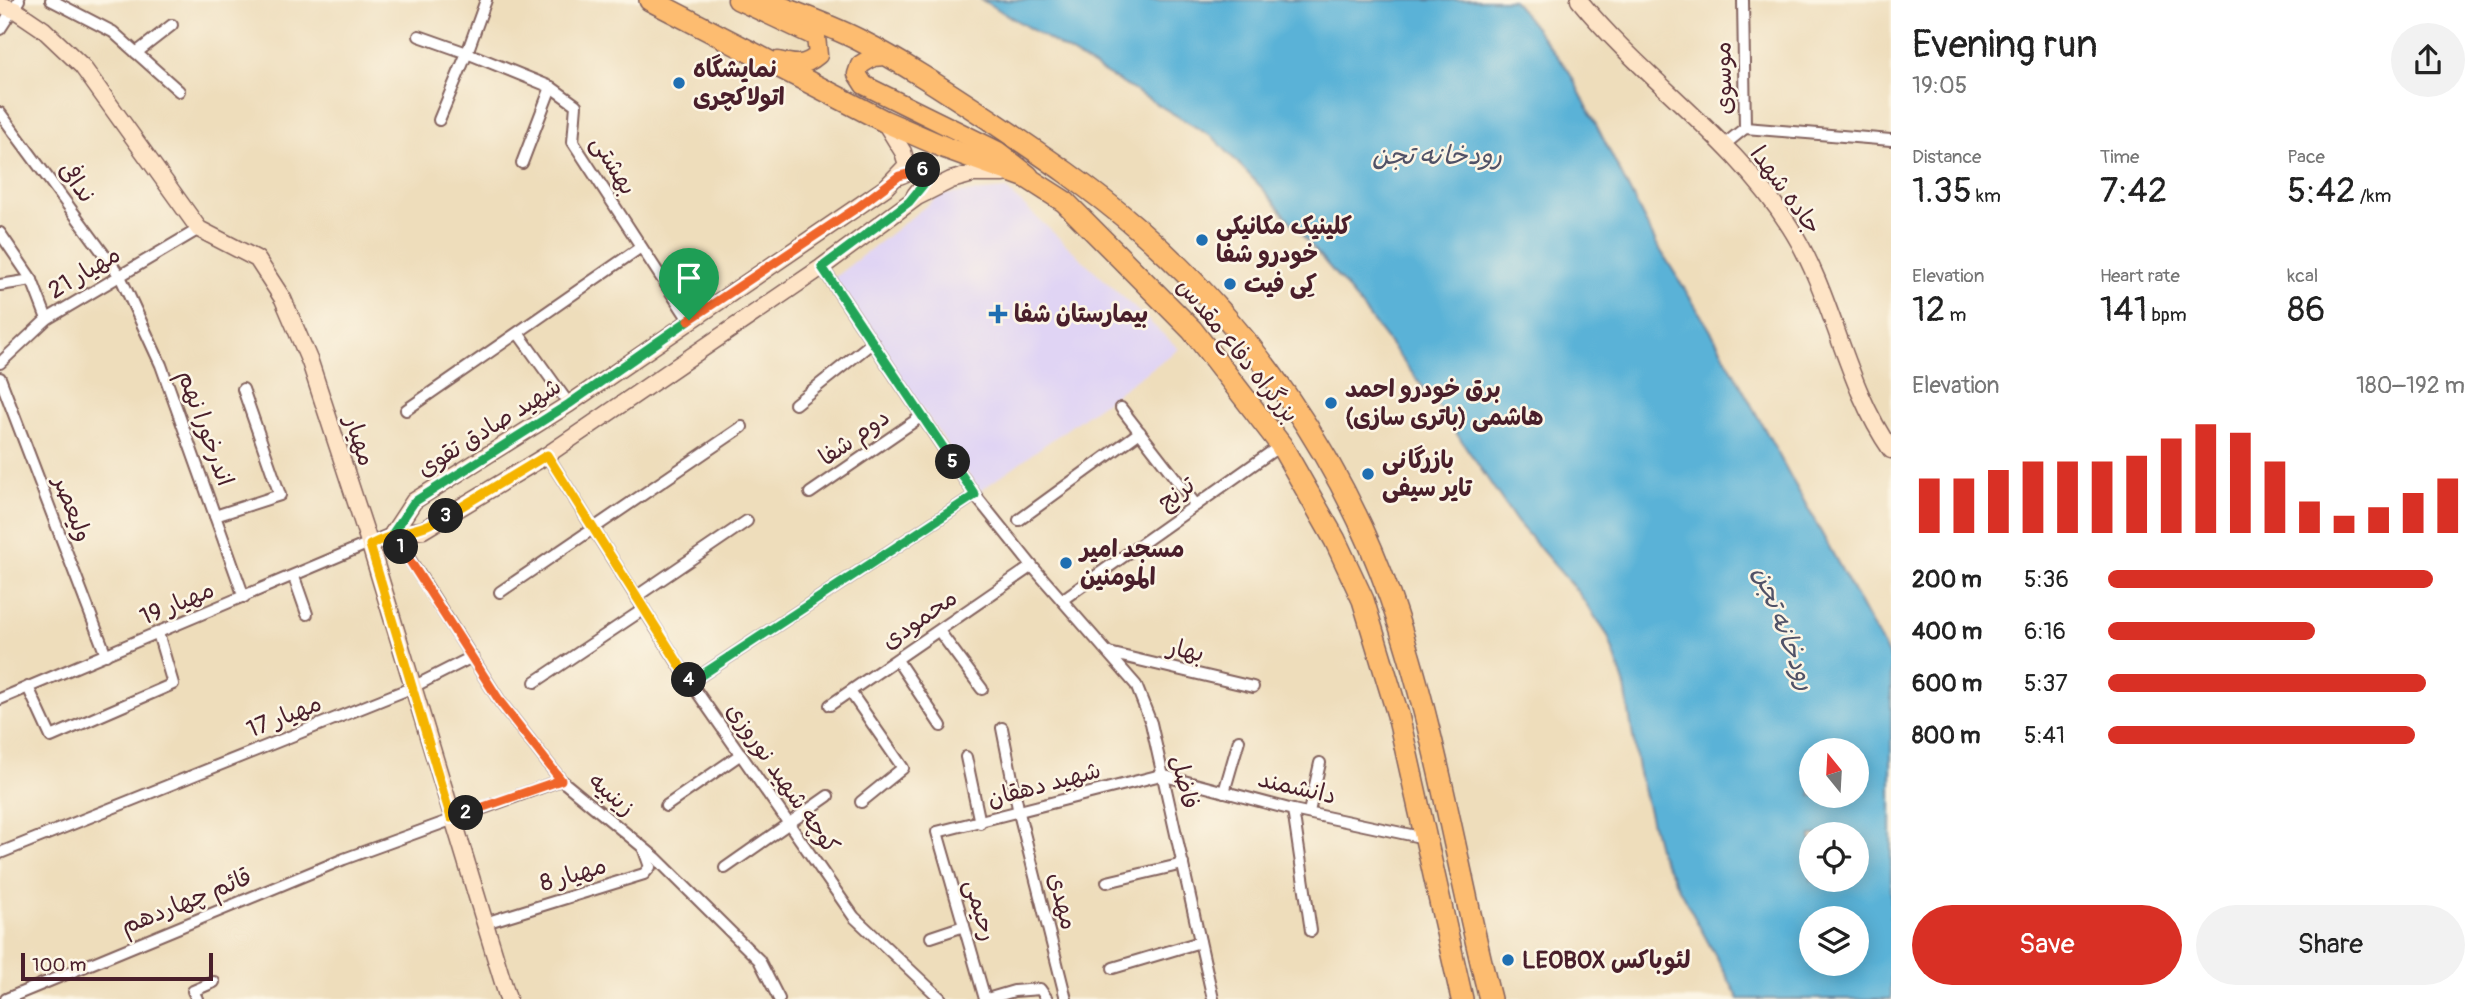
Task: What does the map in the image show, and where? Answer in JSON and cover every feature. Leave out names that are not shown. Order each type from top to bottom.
[{"type":"highway","name":"بزرگراه دفاع مقدس","points":[[650,0],[884,121],[946,148],[1026,177],[1065,202],[1177,311],[1281,445],[1335,540],[1363,600],[1395,705],[1462,999]]},
{"type":"highway","name":"بزرگراه دفاع مقدس","points":[[762,0],[859,40],[920,73],[1021,141],[1137,228],[1221,311],[1299,414],[1359,522],[1390,596],[1426,710],[1490,999]]},
{"type":"main road","points":[[737,0],[816,37],[820,44],[818,55],[809,63],[798,65],[761,57]]},
{"type":"main road","points":[[885,56],[873,57],[860,65],[857,74],[864,85],[998,151],[1065,202]]},
{"type":"street","points":[[51,0],[113,32],[179,91]]},
{"type":"street","points":[[439,120],[467,53],[485,0]]},
{"type":"street","name":"جاده شهدا","points":[[1579,0],[1756,179],[1791,227],[1835,320],[1867,408],[1891,450]]},
{"type":"street","name":"موسوی","points":[[1724,145],[1745,128],[1743,0]]},
{"type":"street","points":[[0,29],[11,5]]},
{"type":"street","name":"مهیار","points":[[11,5],[43,29],[82,66],[199,229],[257,259],[283,299],[310,362],[370,545],[411,688],[508,999]]},
{"type":"street","points":[[136,53],[172,25]]},
{"type":"street","name":"بهشتی","points":[[419,36],[551,87],[576,105],[573,142],[689,320]]},
{"type":"street","points":[[522,163],[551,87]]},
{"type":"street","name":"ندافی","points":[[0,113],[120,276]]},
{"type":"street","points":[[884,121],[907,165],[899,176]]},
{"type":"street","points":[[1745,128],[1891,140]]},
{"type":"street","points":[[899,176],[916,169],[925,170],[927,180],[909,202]]},
{"type":"street","points":[[393,533],[424,530],[547,455],[822,267],[909,202],[951,180],[973,174],[1026,177]]},
{"type":"street","name":"شهید صادق تقوی","points":[[393,533],[414,502],[569,404],[858,207],[899,176]]},
{"type":"street","name":"مهیار 21","points":[[0,363],[47,319],[199,229]]},
{"type":"street","points":[[0,233],[32,280],[47,319]]},
{"type":"street","points":[[405,410],[641,247]]},
{"type":"street","name":"فاضل","points":[[822,267],[975,495],[1032,566],[1136,685],[1151,723],[1213,999]]},
{"type":"street","name":"اندرخورا نهم","points":[[120,276],[161,365],[244,597]]},
{"type":"street","points":[[0,285],[32,280]]},
{"type":"street","points":[[518,333],[569,404]]},
{"type":"street","points":[[796,404],[873,342]]},
{"type":"street","name":"ولیعصر","points":[[0,378],[106,655]]},
{"type":"street","points":[[215,516],[280,495],[243,389]]},
{"type":"street","points":[[1121,408],[1196,505]]},
{"type":"street","name":"دوم شفا","points":[[810,493],[922,416]]},
{"type":"street","points":[[500,592],[742,427]]},
{"type":"street","points":[[1019,520],[1140,432]]},
{"type":"street","name":"ترنج","points":[[1062,600],[1281,445]]},
{"type":"street","name":"کوچه شهید نوروزی","points":[[547,455],[691,682],[854,917],[941,999]]},
{"type":"street","points":[[691,682],[975,495]]},
{"type":"street","points":[[637,596],[747,522]]},
{"type":"street","name":"مهیار 19","points":[[0,699],[370,545],[393,533]]},
{"type":"street","name":"زینبیه","points":[[393,533],[501,703],[561,780],[642,846],[758,960],[779,999]]},
{"type":"street","name":"محمودی","points":[[830,705],[1032,566]]},
{"type":"street","points":[[294,577],[307,614]]},
{"type":"street","points":[[535,682],[644,609]]},
{"type":"street","points":[[940,631],[982,689]]},
{"type":"street","points":[[28,687],[51,737],[173,684],[158,633]]},
{"type":"street","name":"بهار","points":[[1109,653],[1253,687]]},
{"type":"street","name":"مهیار 17","points":[[0,853],[411,688],[472,657]]},
{"type":"street","points":[[897,660],[941,726]]},
{"type":"street","points":[[851,693],[903,768],[861,802]]},
{"type":"street","name":"مهدی","points":[[1002,728],[1019,813],[1066,999]]},
{"type":"street","points":[[1224,792],[1239,740]]},
{"type":"street","points":[[666,806],[741,754]]},
{"type":"street","points":[[965,757],[979,823]]},
{"type":"street","points":[[1309,812],[1320,763]]},
{"type":"street","name":"دانشمند","points":[[1161,775],[1293,810],[1425,838]]},
{"type":"street","name":"شهید دهقان","points":[[937,832],[1161,775]]},
{"type":"street","name":"قائم چهاردهم","points":[[6,999],[344,859],[561,780]]},
{"type":"street","points":[[725,868],[828,796]]},
{"type":"street","points":[[1293,810],[1311,930]]},
{"type":"street","name":"رحیمی","points":[[937,832],[986,999]]},
{"type":"street","name":"مهیار 8","points":[[485,923],[644,874],[650,867],[642,846]]},
{"type":"street","points":[[1107,882],[1182,864]]},
{"type":"street","points":[[931,937],[964,926]]},
{"type":"street","points":[[1114,968],[1200,942]]},
{"type":"street","points":[[197,999],[193,992],[214,982]]},
{"type":"street","points":[[986,999],[1014,991],[1040,989],[1047,999]]},
{"type":"shaded area","name":"بیمارستان شفا","points":[[1006,189],[1179,349],[980,491],[831,280],[940,195]]},
{"type":"water","name":"رودخانه تجن","points":[[982,0],[1513,0],[1569,71],[1656,243],[1712,333],[1891,660],[1891,999],[1739,999],[1659,852],[1638,769],[1625,686],[1608,636],[1578,592],[1517,522],[1442,412],[1343,283],[1263,189],[1214,138]]},
{"type":"place","name":"نمایشگاه اتولاکچری","points":[[679,83]]},
{"type":"place","name":"کلینیک مکانیکی خودرو شفا","points":[[1202,240]]},
{"type":"place","name":"کِی فیت","points":[[1230,284]]},
{"type":"place","name":"بیمارستان شفا","points":[[998,314]]},
{"type":"place","name":"برق خودرو احمد هاشمی (باتری سازی)","points":[[1331,403]]},
{"type":"place","name":"بازرگانی تایر سیفی","points":[[1368,474]]},
{"type":"place","name":"مسجد امیر المومنین","points":[[1066,563]]},
{"type":"place","name":"LEOBOX لئوباکس","points":[[1508,960]]},
{"type":"route","points":[[689,320],[569,404],[414,502],[393,533],[501,703],[561,780],[451,818],[370,545],[393,533],[424,530],[547,455],[691,682],[975,495],[822,267],[909,202],[927,180],[925,170],[916,169],[899,176],[858,207],[689,320]]}]
